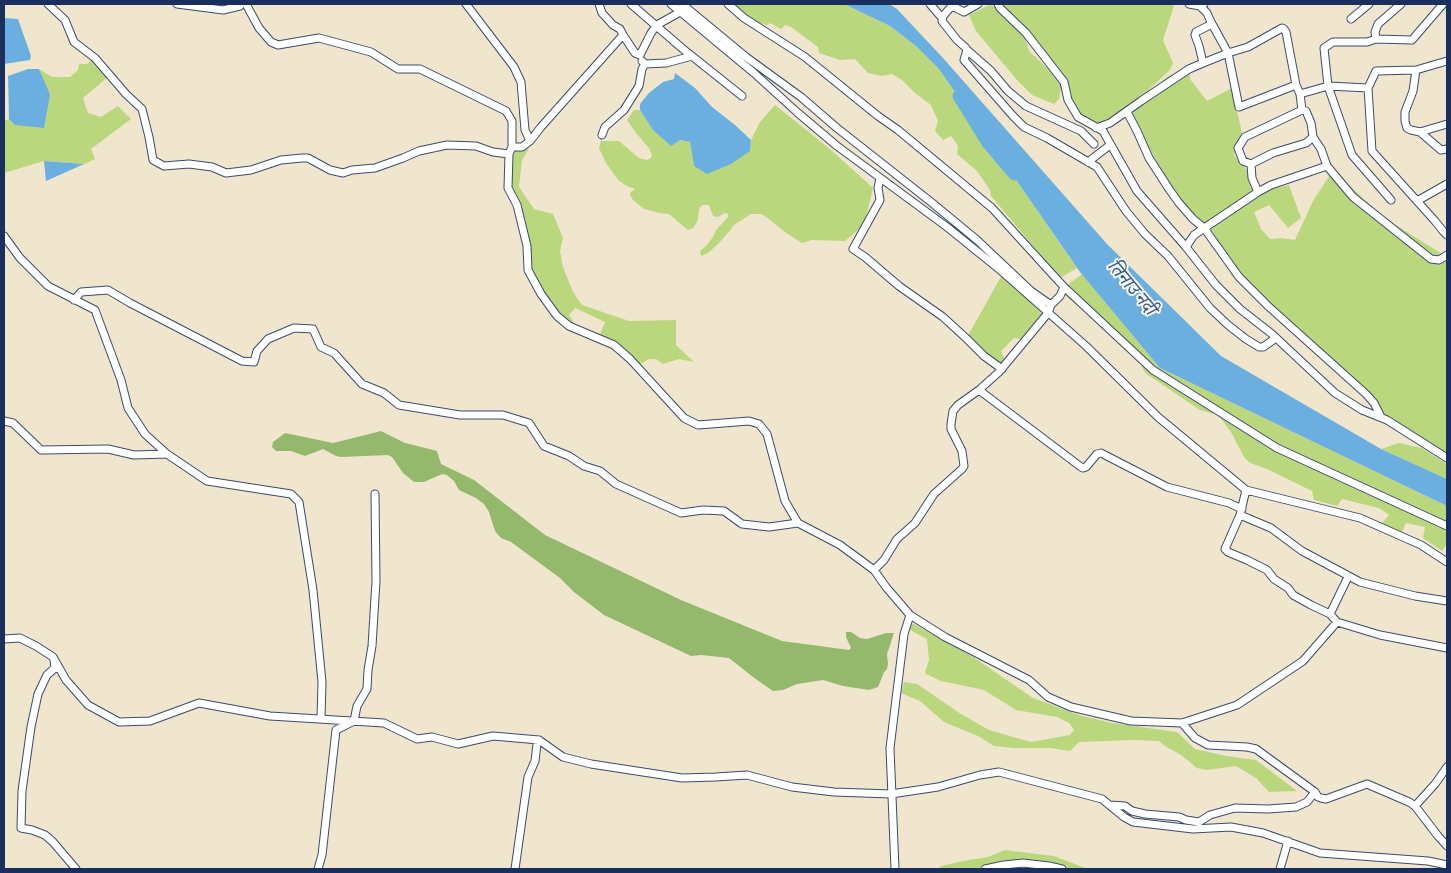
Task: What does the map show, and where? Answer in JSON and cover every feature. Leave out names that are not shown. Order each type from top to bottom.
[{"type":"street","points":[[48,4],[65,20],[74,42],[95,58],[126,94],[142,109],[153,160],[164,166],[189,164],[212,167],[226,174],[251,170],[281,160],[302,158],[308,158],[330,170],[342,173],[375,168],[419,151],[447,145],[476,146],[493,152],[522,147],[530,141],[623,35]]},
{"type":"street","points":[[177,4],[223,10],[240,6],[241,4]]},
{"type":"street","points":[[246,4],[259,28],[271,42],[278,45],[319,38],[372,52],[398,69],[420,69],[506,111],[512,121],[508,188],[517,205],[527,246],[528,270],[541,294],[557,316],[569,326],[614,345],[630,359],[684,418],[698,425],[750,421],[759,424],[767,434],[785,501],[798,523],[840,544],[874,570],[910,615],[945,637],[1029,680],[1048,697],[1071,707],[1131,721],[1182,723],[1237,705],[1302,661],[1337,622]]},
{"type":"street","points":[[466,4],[514,67],[521,82],[525,130],[530,141]]},
{"type":"street","points":[[599,4],[602,13],[613,25],[620,29],[645,64]]},
{"type":"street","points":[[631,4],[742,96]]},
{"type":"street","points":[[671,4],[754,73],[837,146],[1000,270],[1086,346],[1158,417],[1246,490],[1360,518],[1421,545],[1447,562]]},
{"type":"street","points":[[682,4],[746,57],[801,97],[931,202],[977,240],[1031,291],[1051,305]]},
{"type":"street","points":[[728,4],[744,18],[805,57],[898,130],[992,208],[1064,287],[1153,370],[1277,448],[1447,526]]},
{"type":"street","points":[[930,4],[957,40],[991,71],[1008,91],[1026,106],[1081,131],[1094,144]]},
{"type":"street","points":[[942,18],[950,8],[957,6],[964,12],[975,4]]},
{"type":"street","points":[[998,4],[1026,32],[1064,82],[1068,100],[1078,117],[1103,132],[1137,191],[1216,285],[1240,309],[1276,338],[1335,393],[1362,410],[1381,417],[1447,458]]},
{"type":"street","points":[[1189,4],[1202,5],[1228,53],[1239,108],[1296,86]]},
{"type":"street","points":[[1351,19],[1369,4]]},
{"type":"street","points":[[1376,39],[1375,32],[1378,24],[1401,4]]},
{"type":"street","points":[[1391,200],[1352,155],[1328,86],[1324,48],[1333,42],[1367,42],[1376,39],[1412,40],[1443,4]]},
{"type":"street","points":[[638,55],[640,55],[651,32],[657,25],[680,12]]},
{"type":"street","points":[[1203,63],[1195,35],[1196,32],[1210,25],[1211,22]]},
{"type":"street","points":[[1096,128],[1110,123],[1189,70],[1228,53],[1248,47],[1282,28],[1286,32],[1302,110]]},
{"type":"street","points":[[967,50],[964,60],[1024,127],[1048,138],[1097,167],[1126,211],[1144,234],[1168,256],[1210,308],[1246,339],[1259,347],[1263,347],[1276,338]]},
{"type":"street","points":[[645,64],[666,63],[692,56]]},
{"type":"street","points":[[1447,62],[1416,70],[1376,71],[1368,88],[1372,151],[1435,220],[1443,232],[1447,234]]},
{"type":"street","points":[[602,135],[605,127],[624,110],[638,86],[642,68],[645,64]]},
{"type":"street","points":[[1416,70],[1413,91],[1405,112],[1407,128],[1420,132],[1441,150],[1447,149]]},
{"type":"street","points":[[1300,94],[1328,86],[1368,88]]},
{"type":"street","points":[[1302,110],[1306,111],[1311,123],[1313,136],[1321,149],[1327,166],[1353,197],[1431,258],[1439,260],[1447,255]]},
{"type":"street","points":[[1302,110],[1245,136],[1238,148],[1243,161],[1251,164],[1273,152],[1306,143],[1313,136]]},
{"type":"street","points":[[1126,112],[1149,158],[1179,203],[1204,228],[1239,277],[1268,306],[1366,394],[1374,403],[1381,417]]},
{"type":"street","points":[[1420,132],[1447,124]]},
{"type":"street","points":[[1088,162],[1110,144]]},
{"type":"street","points":[[1251,164],[1252,178],[1258,192]]},
{"type":"street","points":[[1186,247],[1194,235],[1258,192],[1271,185],[1327,166]]},
{"type":"street","points":[[880,178],[878,188],[880,200],[853,249],[899,286],[943,317],[984,356],[1002,369]]},
{"type":"street","points":[[1417,201],[1447,184]]},
{"type":"street","points":[[4,236],[20,258],[48,286],[95,310],[121,380],[128,408],[145,434],[167,454],[207,481],[291,494],[299,502],[313,590],[322,682],[321,719]]},
{"type":"street","points":[[874,570],[884,560],[897,539],[915,523],[934,494],[964,466],[964,458],[951,430],[952,416],[958,405],[979,390],[1002,369],[1048,313],[1051,305],[1060,296],[1064,287]]},
{"type":"street","points":[[74,300],[81,292],[108,290],[242,361],[254,362],[258,351],[268,339],[294,328],[313,329],[321,347],[334,353],[362,384],[384,393],[399,405],[460,415],[503,415],[530,423],[544,446],[569,456],[584,466],[600,471],[616,484],[681,513],[703,510],[724,511],[742,524],[769,527],[798,523]]},
{"type":"street","points":[[979,390],[1081,467],[1084,468],[1097,454],[1101,453],[1167,487],[1229,503],[1241,512],[1271,528],[1302,551],[1348,577],[1406,594],[1447,601]]},
{"type":"street","points":[[4,421],[13,423],[41,450],[108,449],[134,454],[167,454]]},
{"type":"street","points":[[1246,490],[1241,512],[1224,548],[1228,552],[1267,570],[1274,579],[1288,588],[1293,595],[1330,614],[1337,622],[1380,635],[1447,648]]},
{"type":"street","points":[[354,721],[357,706],[367,689],[372,646],[376,581],[375,494]]},
{"type":"street","points":[[1330,614],[1348,577]]},
{"type":"street","points":[[895,869],[890,748],[904,634],[910,615]]},
{"type":"street","points":[[4,638],[20,638],[53,657],[66,680],[88,705],[119,722],[150,721],[199,703],[270,716],[384,723],[418,739],[432,737],[458,744],[493,736],[539,740],[563,757],[601,766],[682,778],[747,775],[792,787],[834,792],[891,794],[938,788],[980,775],[999,772],[1102,799],[1133,822],[1193,829],[1231,827],[1263,833],[1320,853],[1428,861],[1447,865]]},
{"type":"street","points":[[53,657],[54,668],[47,675],[38,694],[31,727],[22,791],[21,828],[45,835],[54,842],[76,869]]},
{"type":"street","points":[[318,869],[322,855],[336,730],[354,721]]},
{"type":"street","points":[[1182,723],[1195,738],[1208,745],[1247,747],[1256,750],[1316,792],[1318,796],[1326,799],[1367,784],[1409,802],[1416,806],[1447,846]]},
{"type":"street","points":[[515,869],[528,777],[535,761],[539,740]]},
{"type":"street","points":[[1416,806],[1447,767]]},
{"type":"street","points":[[1110,805],[1125,806],[1132,811],[1145,814],[1179,817],[1199,822],[1210,814],[1235,808],[1268,809],[1296,807],[1306,802],[1316,792]]},
{"type":"street","points":[[1280,869],[1288,841]]},
{"type":"street","points":[[985,869],[1023,863],[1062,869]]},
{"type":"green space","points":[[731,4],[844,4],[890,26],[916,46],[939,69],[1077,268],[1060,278],[991,196],[990,190],[977,171],[957,154],[958,146],[951,136],[943,140],[935,131],[938,121],[931,105],[902,80],[892,74],[882,76],[868,73],[855,59],[840,60],[819,53],[818,47],[791,27],[785,25],[781,29],[770,23],[767,25],[751,21]]},
{"type":"green space","points":[[1001,4],[1170,4],[1174,6],[1163,40],[1173,63],[1170,70],[1133,104],[1124,116],[1100,125],[1079,115],[1073,105],[1062,73],[1032,36]]},
{"type":"green space","points":[[989,5],[1009,19],[1025,36],[1029,51],[1062,82],[1059,99],[1054,104],[1032,95],[976,31],[969,15]]},
{"type":"green space","points":[[91,58],[108,77],[83,98],[88,113],[101,117],[118,106],[131,119],[91,149],[95,159],[84,164],[44,161],[4,173],[4,121],[9,119],[15,125],[50,94],[39,69],[52,77],[70,77],[78,70],[79,64],[88,64]]},
{"type":"green space","points":[[1181,70],[1190,72],[1190,79],[1207,101],[1232,88],[1243,138],[1234,155],[1247,170],[1251,188],[1260,192],[1289,185],[1301,218],[1288,228],[1269,205],[1254,212],[1261,229],[1270,239],[1295,240],[1313,201],[1333,170],[1383,217],[1447,257],[1447,461],[1428,451],[1369,402],[1231,275],[1229,266],[1209,237],[1181,204],[1131,116],[1152,90],[1168,76]]},
{"type":"green space","points":[[775,105],[830,149],[873,188],[864,225],[845,241],[812,240],[802,243],[765,216],[751,214],[734,225],[717,245],[701,256],[700,251],[713,237],[716,230],[728,217],[728,214],[725,213],[718,217],[713,216],[709,205],[702,205],[699,209],[696,224],[688,230],[669,214],[644,209],[630,195],[635,189],[618,180],[606,163],[599,148],[601,141],[619,141],[639,158],[647,160],[651,158],[652,155],[649,148],[627,120],[634,110],[640,110],[653,130],[690,142],[694,166],[750,151],[751,140],[760,122]]},
{"type":"green space","points":[[529,149],[522,160],[519,187],[534,209],[553,214],[563,238],[560,251],[563,267],[573,292],[582,305],[629,321],[676,320],[676,345],[694,362],[679,359],[663,364],[656,359],[649,359],[639,365],[599,337],[605,322],[575,308],[569,315],[574,322],[570,324],[558,315],[533,275],[510,188],[510,157],[513,151]]},
{"type":"green space","points":[[1082,274],[1160,368],[1447,506],[1447,544],[1442,551],[1423,538],[1425,527],[1406,523],[1402,532],[1381,524],[1389,515],[1379,508],[1342,499],[1337,506],[1314,500],[1312,491],[1267,469],[1250,463],[1244,457],[1231,432],[1218,415],[1200,410],[1145,373],[1136,354],[1101,318],[1075,304],[1062,293],[1070,283]]},
{"type":"green space","points":[[1002,275],[1041,310],[1042,317],[1020,339],[1014,338],[1001,351],[1005,360],[1001,365],[967,337]]},
{"type":"green space","points":[[381,431],[405,443],[437,451],[441,464],[474,480],[545,535],[681,600],[782,641],[849,650],[851,648],[846,632],[851,632],[860,638],[867,639],[886,633],[894,633],[887,654],[887,669],[878,687],[869,690],[843,686],[823,680],[797,684],[783,690],[773,691],[729,658],[701,655],[691,656],[604,615],[574,592],[560,578],[511,542],[501,538],[495,531],[489,512],[484,504],[459,490],[454,481],[447,475],[442,474],[424,482],[414,482],[403,473],[392,457],[388,455],[341,457],[323,449],[305,456],[291,451],[276,451],[272,447],[273,442],[285,433],[333,443]]},
{"type":"green space","points":[[1399,443],[1421,448],[1447,464],[1447,479],[1381,449]]},
{"type":"green space","points":[[911,624],[973,657],[1033,698],[1079,715],[1112,723],[1177,732],[1195,749],[1256,760],[1297,791],[1269,792],[1256,778],[1236,766],[1207,770],[1197,768],[1159,741],[1079,742],[1070,751],[1050,748],[994,746],[978,736],[944,722],[920,701],[901,693],[904,682],[917,684],[961,714],[989,730],[1031,742],[1070,735],[1074,730],[1069,723],[1057,717],[1016,710],[984,690],[941,681],[926,674],[929,660],[927,639],[912,631],[910,629]]},
{"type":"green space","points":[[1005,850],[1054,856],[1088,869],[1069,869],[1063,866],[1035,862],[978,869],[938,869],[941,866],[988,857]]},
{"type":"water","points":[[844,4],[889,4],[897,9],[943,58],[1107,244],[1221,356],[1381,449],[1447,479],[1447,506],[1160,368],[1080,272],[939,69],[916,46],[890,26]]},
{"type":"water","points":[[4,18],[18,19],[31,56],[30,60],[4,64]]},
{"type":"water","points":[[28,69],[39,69],[50,94],[44,128],[15,125],[9,119],[8,76]]},
{"type":"water","points":[[675,73],[695,88],[712,107],[751,140],[750,151],[731,164],[707,174],[694,166],[690,142],[680,140],[671,146],[653,130],[640,110],[640,104],[649,93],[663,82],[674,79]]},
{"type":"water","points":[[44,161],[84,164],[46,181]]},
{"type":"waterway","name":"तिनाउ नदी","points":[[958,96],[987,143],[1014,175]]}]
